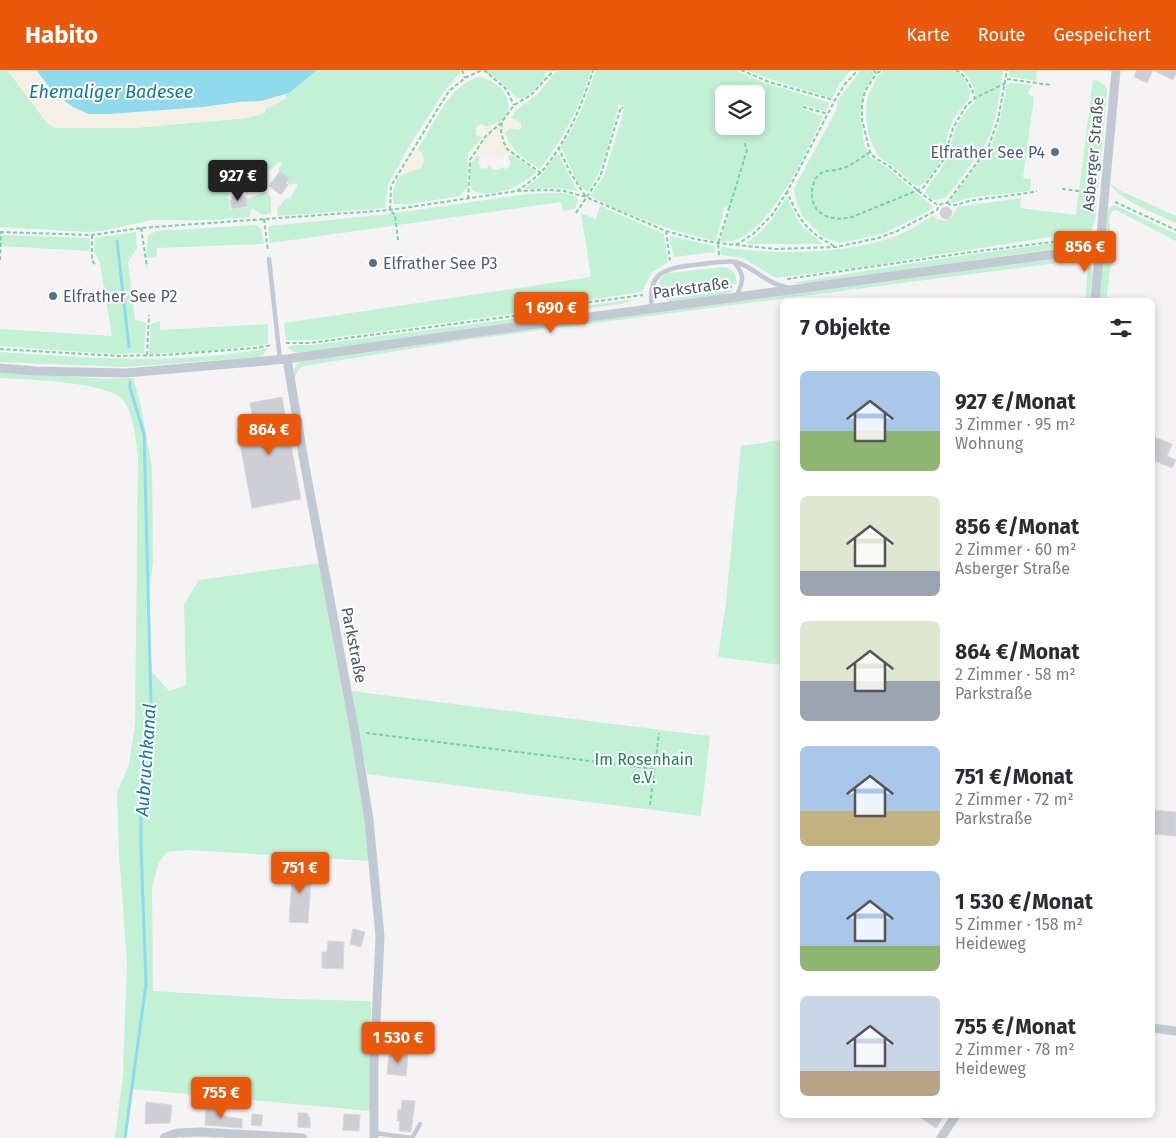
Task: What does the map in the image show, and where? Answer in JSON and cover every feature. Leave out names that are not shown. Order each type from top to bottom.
[{"type":"street","name":"Asberger Straße","points":[[1095,298],[1116,70]]},
{"type":"street","name":"Parkstraße","points":[[0,368],[126,373],[283,360],[1099,248]]},
{"type":"street","name":"Parkstraße","points":[[283,360],[304,461],[370,820],[380,937],[374,1066],[374,1135]]},
{"type":"street","points":[[1155,1028],[1176,1031]]},
{"type":"street","points":[[941,1138],[954,1118]]},
{"type":"street","points":[[164,1138],[177,1133],[201,1132],[302,1138]]},
{"type":"lane","points":[[269,259],[278,344],[283,360]]},
{"type":"lane","points":[[733,261],[740,269],[743,278],[742,286],[736,297]]},
{"type":"lane","points":[[652,308],[650,295],[654,282],[661,272],[672,268],[733,261],[746,265],[770,282],[792,289]]},
{"type":"lane","points":[[374,1135],[412,1138],[420,1124]]},
{"type":"path","points":[[462,70],[465,78]]},
{"type":"path","points":[[398,240],[394,215],[390,210],[391,186],[410,152],[449,92],[465,78],[483,70],[506,89],[514,105]]},
{"type":"path","points":[[468,199],[470,160],[485,137],[502,122],[514,105],[531,95],[554,70]]},
{"type":"path","points":[[517,191],[541,172],[558,147],[573,122],[593,70]]},
{"type":"path","points":[[741,70],[769,82],[835,100]]},
{"type":"path","points":[[735,246],[753,234],[772,214],[787,192],[835,100],[845,84],[858,70]]},
{"type":"path","points":[[874,70],[876,74]]},
{"type":"path","points":[[884,70],[876,74],[865,91],[862,104],[862,120],[870,152],[875,158],[889,166],[916,190],[939,206]]},
{"type":"path","points":[[956,70],[962,73],[968,80],[975,98]]},
{"type":"path","points":[[947,203],[988,148],[998,120],[1007,79],[1007,70]]},
{"type":"path","points":[[1007,79],[1051,85]]},
{"type":"path","points":[[870,152],[849,166],[827,170],[815,178],[812,201],[816,208],[828,217],[840,220],[852,217],[923,188],[944,160],[953,128],[966,106],[975,98],[1006,83]]},
{"type":"path","points":[[576,213],[600,177],[621,107],[623,108]]},
{"type":"path","points":[[803,107],[828,114]]},
{"type":"path","points":[[502,122],[501,131],[504,143],[508,149],[541,172]]},
{"type":"path","points":[[719,263],[718,243],[747,150],[744,142]]},
{"type":"path","points":[[558,147],[570,172],[586,197]]},
{"type":"path","points":[[1062,188],[1118,202],[1176,230]]},
{"type":"path","points":[[0,260],[1,232],[92,235],[142,228],[390,210],[517,191],[564,191],[586,197],[666,231],[735,246],[776,250],[836,247],[878,238],[897,231],[937,210],[942,203],[954,206],[978,199],[1021,195],[1037,191]]},
{"type":"path","points":[[787,192],[802,223],[817,236],[836,247]]},
{"type":"path","points":[[725,208],[729,209]]},
{"type":"path","points":[[264,219],[269,259]]},
{"type":"path","points":[[142,228],[147,267]]},
{"type":"path","points":[[666,231],[672,268]]},
{"type":"path","points":[[92,235],[92,260],[95,265]]},
{"type":"path","points":[[770,282],[1032,244],[1100,237]]},
{"type":"path","points":[[0,349],[147,356],[255,348],[278,344],[310,343],[544,312],[633,295],[742,286]]},
{"type":"path","points":[[147,356],[149,315]]},
{"type":"path","points":[[355,733],[654,769]]},
{"type":"path","points":[[650,804],[659,733]]},
{"type":"green space","points":[[0,70],[7,70],[48,124],[69,128],[134,128],[247,118],[265,113],[265,109],[287,98],[285,95],[317,70],[460,70],[461,74],[443,93],[408,148],[388,185],[385,208],[278,216],[277,209],[286,198],[290,199],[297,186],[297,183],[290,185],[280,178],[279,168],[282,163],[279,161],[271,170],[261,174],[258,186],[255,189],[247,193],[242,187],[236,186],[231,187],[228,191],[230,210],[247,207],[246,199],[266,192],[271,197],[271,213],[263,215],[252,208],[249,217],[210,220],[151,220],[102,231],[88,232],[0,227]]},
{"type":"green space","points":[[486,70],[552,70],[551,72],[546,71],[540,84],[522,99],[516,97],[498,79],[483,72]]},
{"type":"green space","points":[[557,70],[591,70],[582,97],[570,122],[540,169],[515,150],[505,133],[517,120],[511,118],[516,110],[538,94]]},
{"type":"green space","points":[[596,70],[735,70],[762,82],[830,103],[826,111],[803,105],[802,109],[823,116],[796,172],[768,214],[752,230],[736,240],[720,241],[731,207],[725,206],[716,241],[652,223],[590,196],[604,176],[624,106],[619,104],[607,150],[594,183],[588,192],[578,184],[561,147],[577,120]]},
{"type":"green space","points":[[746,70],[851,70],[840,83],[832,98]]},
{"type":"green space","points":[[861,70],[872,70],[874,72],[864,90],[860,114],[864,144],[870,157],[888,168],[933,207],[927,212],[882,234],[839,243],[822,236],[803,217],[797,204],[794,188],[836,111],[838,100]]},
{"type":"green space","points":[[886,70],[954,70],[963,77],[970,90],[969,99],[954,117],[943,156],[925,182],[919,186],[911,183],[899,171],[878,156],[869,137],[866,118],[867,99],[877,77]]},
{"type":"green space","points":[[961,70],[1003,70],[997,110],[991,133],[983,148],[949,194],[945,198],[934,200],[925,193],[926,189],[944,163],[958,124],[976,100],[972,83]]},
{"type":"green space","points":[[1010,70],[1037,70],[1036,81],[1012,77],[1009,75]]},
{"type":"green space","points":[[480,77],[492,81],[504,92],[509,109],[503,120],[487,127],[482,124],[478,125],[476,128],[476,135],[482,137],[468,154],[467,187],[460,196],[409,204],[394,204],[393,193],[395,184],[399,177],[421,168],[424,160],[422,153],[417,150],[443,107],[459,88],[469,81]]},
{"type":"green space","points":[[1093,80],[1103,83],[1107,92],[1095,221],[1090,235],[1062,235],[861,267],[776,278],[743,258],[721,255],[720,249],[722,247],[742,250],[810,252],[855,247],[896,236],[933,216],[945,221],[953,216],[957,207],[1021,198],[1020,208],[1076,215]]},
{"type":"green space","points":[[1011,83],[1032,85],[1028,94],[1034,97],[1023,178],[1031,179],[1030,191],[973,197],[951,203],[950,201],[990,148],[999,124],[1007,85]]},
{"type":"green space","points":[[556,154],[559,155],[577,191],[560,188],[524,189],[540,177]]},
{"type":"green space","points":[[510,155],[513,155],[537,172],[521,183],[504,191],[483,194],[472,190],[469,179],[471,162],[474,161],[475,156],[480,157],[478,162],[481,168],[486,169],[490,165],[492,170],[499,170],[501,167],[506,169],[510,166],[508,158]]},
{"type":"green space","points":[[1108,182],[1119,190],[1176,216],[1176,223],[1130,201]]},
{"type":"green space","points":[[562,193],[572,195],[578,199],[575,209],[563,211],[561,202],[270,243],[268,229],[270,226],[389,214],[527,194]]},
{"type":"green space","points":[[787,197],[797,219],[804,228],[823,244],[747,244],[764,228]]},
{"type":"green space","points":[[1114,205],[1176,234],[1176,241],[1116,210],[1112,211],[1109,218],[1112,257],[1106,298],[1099,298],[1106,216],[1109,208]]},
{"type":"green space","points":[[600,206],[664,234],[668,262],[652,272],[642,292],[567,303],[542,310],[315,340],[286,340],[284,323],[591,277],[581,213],[596,219]]},
{"type":"green space","points":[[256,225],[261,229],[264,244],[157,248],[157,256],[148,258],[146,255],[148,236],[156,231]]},
{"type":"green space","points":[[136,232],[137,248],[128,262],[135,320],[146,323],[144,353],[112,354],[0,346],[0,329],[112,336],[100,263],[94,251],[95,238]]},
{"type":"green space","points":[[0,235],[90,238],[90,251],[0,246]]},
{"type":"green space","points":[[671,236],[714,246],[715,252],[674,257],[669,239]]},
{"type":"green space","points":[[1086,239],[1074,246],[810,284],[791,283],[953,257]]},
{"type":"green space","points":[[1078,255],[1086,256],[1091,267],[1090,298],[1085,298],[1088,268],[1080,260],[465,340],[304,366],[296,374],[294,384],[293,374],[296,365],[302,361],[465,337]]},
{"type":"green space","points":[[724,267],[735,273],[737,284],[669,292],[658,290],[660,279],[669,273]]},
{"type":"green space","points":[[734,290],[727,294],[670,302],[661,297],[673,298]]},
{"type":"green space","points":[[635,299],[621,304],[569,311],[545,319],[298,353],[287,347],[549,314],[571,308]]},
{"type":"green space","points":[[160,321],[160,330],[268,324],[268,344],[210,351],[149,354],[151,324]]},
{"type":"green space","points":[[268,348],[263,355],[258,357],[125,367],[0,362],[0,352],[134,359],[202,357]]},
{"type":"green space","points":[[0,371],[105,379],[133,378],[140,402],[152,467],[153,561],[147,613],[152,672],[169,691],[186,685],[184,604],[199,580],[320,563],[366,816],[370,861],[189,850],[167,852],[159,862],[152,887],[153,991],[286,999],[371,1001],[370,1111],[132,1089],[126,1138],[115,1138],[123,1074],[127,962],[119,854],[117,792],[129,765],[135,724],[138,455],[129,411],[123,400],[114,394],[84,385],[0,378]]},
{"type":"green space","points":[[780,440],[780,665],[718,657],[726,602],[741,446]]},
{"type":"green space","name":"Im Rosenhain e.V.","points":[[351,691],[710,736],[701,816],[367,774]]},
{"type":"sand","points":[[7,70],[36,70],[54,92],[89,114],[109,114],[261,101],[285,95],[287,98],[265,109],[265,113],[247,118],[134,128],[56,128],[48,124]]},
{"type":"sand","points":[[511,118],[521,123],[521,128],[518,130],[510,128],[505,133],[516,154],[509,154],[499,158],[476,152],[475,146],[486,133],[487,127],[498,122],[505,122]]},
{"type":"sand","points":[[417,150],[422,153],[424,160],[421,168],[400,176],[406,166]]},
{"type":"water","name":"Ehemaliger Badesee","points":[[36,70],[317,70],[289,93],[261,101],[203,107],[89,114],[73,107],[53,92]]},
{"type":"building","points":[[1137,70],[1153,70],[1147,83],[1134,77]]},
{"type":"building","points":[[1153,70],[1176,70],[1176,74],[1173,80]]},
{"type":"building","points":[[280,171],[289,178],[286,183],[288,185],[281,195],[269,186]]},
{"type":"building","points":[[243,195],[243,198],[246,197],[247,206],[232,209],[231,197]]},
{"type":"building","points":[[944,207],[948,207],[952,213],[948,219],[944,219],[940,215],[940,211]]},
{"type":"building","points":[[282,397],[301,499],[252,508],[237,428],[254,425],[250,403]]},
{"type":"building","points":[[1155,437],[1172,444],[1167,456],[1176,460],[1172,468],[1155,461]]},
{"type":"building","points":[[1155,810],[1176,812],[1176,836],[1155,834]]},
{"type":"building","points":[[293,864],[312,866],[308,923],[289,922]]},
{"type":"building","points":[[353,929],[365,932],[361,947],[350,944]]},
{"type":"building","points":[[328,941],[344,942],[343,969],[322,968],[322,952],[327,952]]},
{"type":"building","points":[[389,1053],[408,1055],[406,1076],[387,1074]]},
{"type":"building","points":[[402,1100],[415,1101],[411,1132],[399,1131],[400,1121],[397,1121],[398,1109],[401,1110]]},
{"type":"building","points":[[146,1102],[172,1105],[170,1123],[145,1124]]},
{"type":"building","points":[[206,1107],[224,1108],[223,1116],[242,1119],[242,1128],[205,1125]]},
{"type":"building","points":[[298,1113],[308,1113],[310,1128],[298,1127]]},
{"type":"building","points":[[252,1114],[263,1115],[261,1126],[251,1125]]},
{"type":"building","points":[[344,1114],[360,1115],[359,1131],[343,1130]]},
{"type":"building","points":[[921,1118],[943,1118],[936,1128]]},
{"type":"waterway","name":"Aubruchkanal","points":[[117,241],[129,347]]},
{"type":"waterway","name":"Aubruchkanal","points":[[125,1138],[146,984],[141,813],[151,703],[144,434],[130,388],[130,382]]},
{"type":"place","name":"Elfrather See P4","points":[[1055,152]]},
{"type":"place","name":"Elfrather See P3","points":[[373,263]]},
{"type":"place","name":"Elfrather See P2","points":[[53,296]]}]
